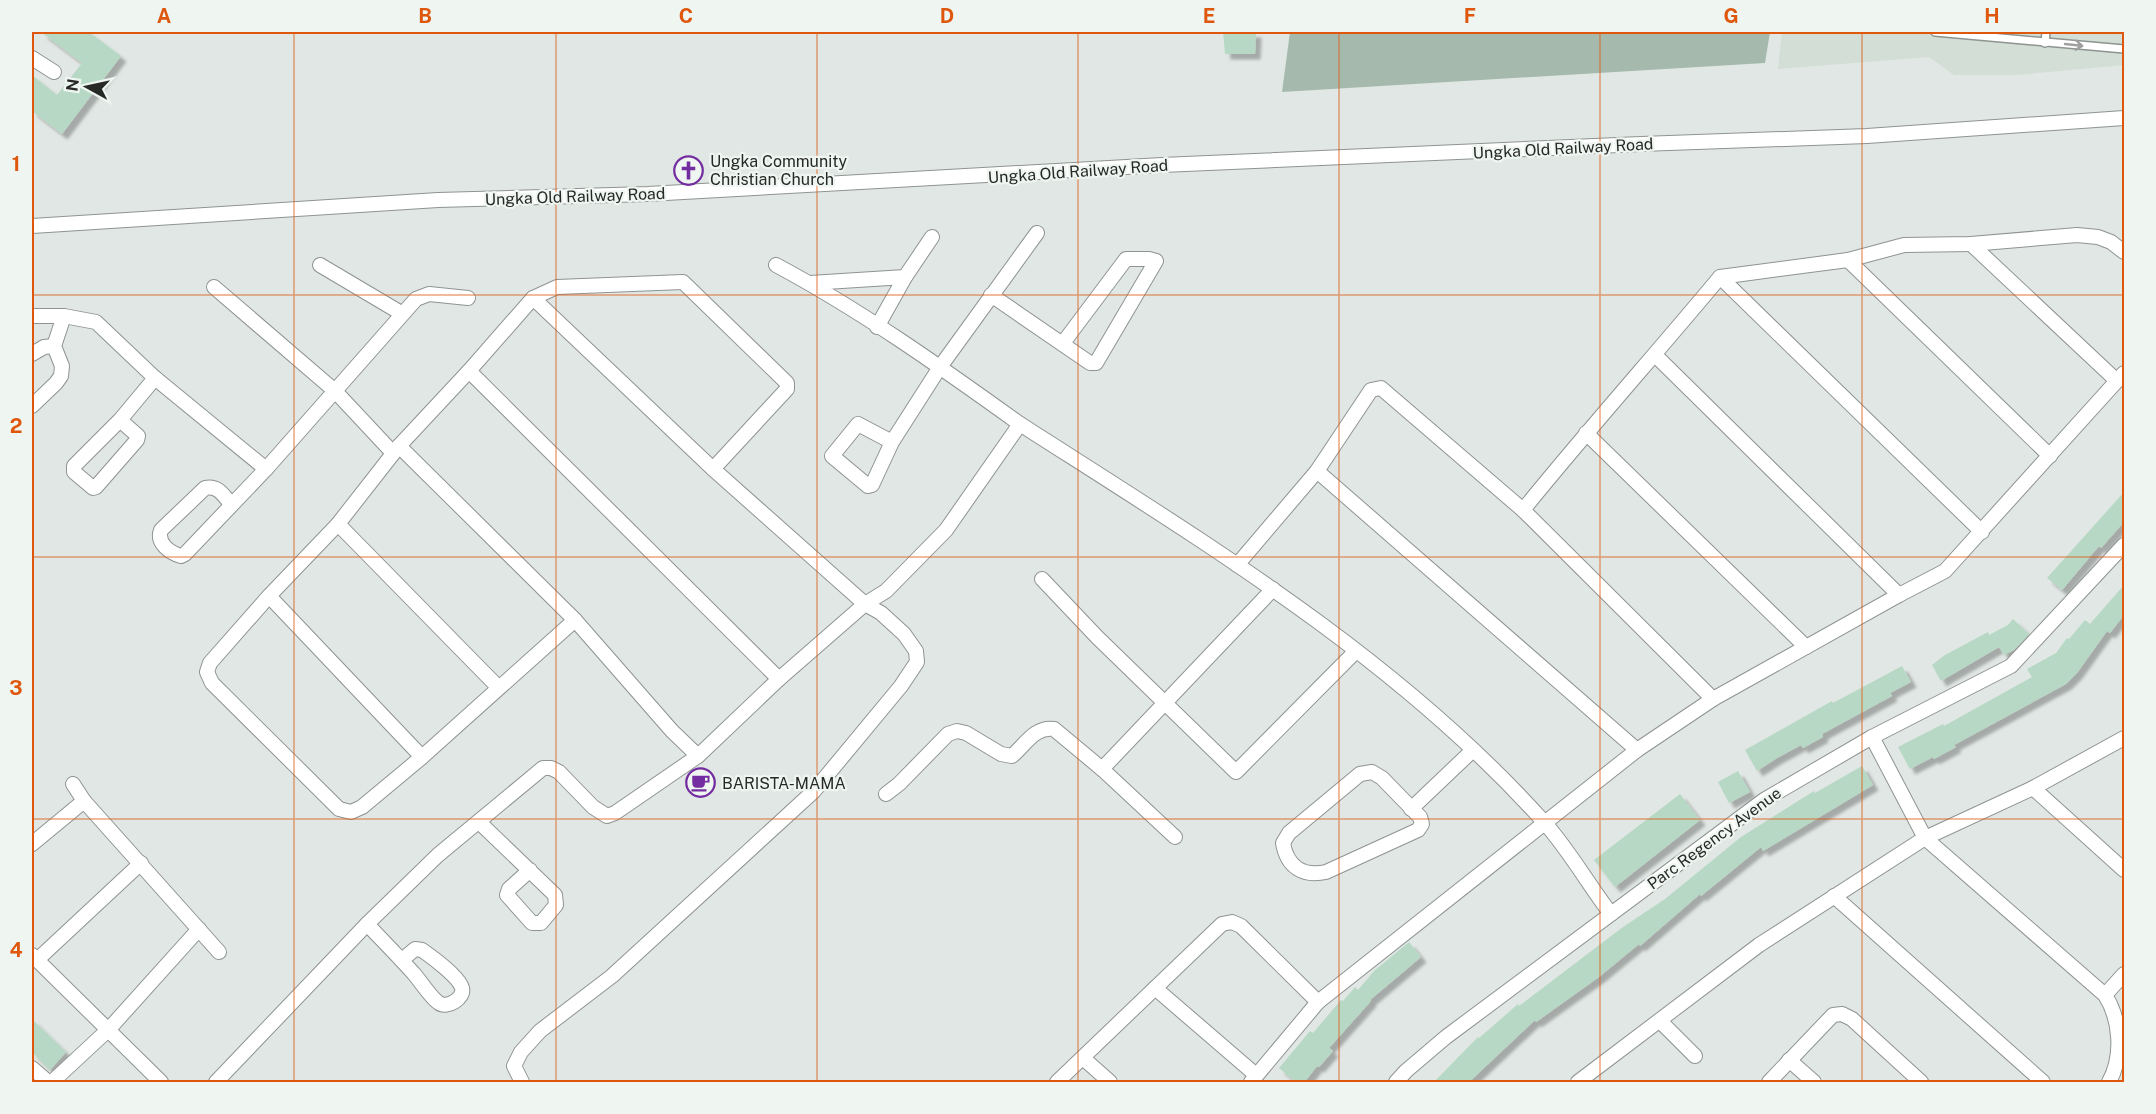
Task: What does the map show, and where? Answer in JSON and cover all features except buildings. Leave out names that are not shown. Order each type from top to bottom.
[{"type":"street","points":[[32,58],[54,72]]},
{"type":"street","name":"Ungka Old Railway Road","points":[[32,226],[438,200],[648,194],[1162,165],[1624,144],[1867,136],[2124,118]]},
{"type":"street","points":[[892,442],[858,424],[832,456],[870,486],[892,442],[940,367],[1037,233]]},
{"type":"street","points":[[1523,510],[1720,277],[1848,260],[1904,245],[1971,244],[2077,235],[2098,237],[2111,242],[2124,252]]},
{"type":"street","points":[[877,327],[932,237]]},
{"type":"street","points":[[1155,988],[1253,1079],[1318,1002],[1637,750],[1713,699],[1945,571],[2121,377],[1971,244]]},
{"type":"street","points":[[991,295],[1090,363],[1096,363],[1156,261],[1126,259],[1063,344]]},
{"type":"street","points":[[1848,260],[2050,456]]},
{"type":"street","points":[[320,265],[401,313]]},
{"type":"street","points":[[776,265],[810,283],[940,367],[1020,424],[1273,589],[1356,651],[1423,704],[1473,750],[1545,823],[1611,914]]},
{"type":"street","points":[[1720,277],[1982,532]]},
{"type":"street","points":[[810,283],[905,278]]},
{"type":"street","points":[[575,620],[422,757],[362,807],[351,812],[339,808],[212,683],[207,672],[210,663],[269,596],[338,524],[396,450],[533,298],[557,287],[683,282],[787,383],[787,389],[713,469]]},
{"type":"street","points":[[214,287],[335,391],[575,620],[672,731],[698,756]]},
{"type":"street","points":[[231,504],[217,489],[211,486],[205,488],[161,531],[160,541],[174,554],[181,556],[266,469],[401,313],[422,296],[468,298]]},
{"type":"street","points":[[522,1083],[514,1066],[521,1052],[540,1031],[612,976],[814,791],[901,686],[917,662],[916,651],[904,634],[881,613],[865,604],[713,469],[533,298]]},
{"type":"street","points":[[32,316],[64,316],[96,322],[155,378],[266,469]]},
{"type":"street","points":[[32,406],[61,376],[60,356],[54,346],[64,316]]},
{"type":"street","points":[[32,354],[44,347],[54,346]]},
{"type":"street","points":[[1655,355],[1899,595]]},
{"type":"street","points":[[469,371],[779,679]]},
{"type":"street","points":[[120,420],[138,436],[137,440],[93,488],[74,472],[74,466],[120,420],[155,378]]},
{"type":"street","points":[[1237,565],[1317,471],[1371,390],[1381,388],[1523,510],[1713,699]]},
{"type":"street","points":[[216,1083],[367,924],[438,855],[543,768],[551,768],[559,772],[593,807],[607,816],[615,813],[698,756],[779,679],[865,604],[886,591],[946,530],[1020,424]]},
{"type":"street","points":[[1586,433],[1806,647]]},
{"type":"street","points":[[1317,471],[1637,750]]},
{"type":"street","points":[[338,524],[498,687]]},
{"type":"street","name":"Parc Regency Avenue","points":[[1396,1083],[1406,1071],[1446,1036],[1764,800],[1872,737],[2011,666],[2124,545]]},
{"type":"street","points":[[1042,579],[1097,637],[1236,772],[1356,651]]},
{"type":"street","points":[[1102,769],[1273,589]]},
{"type":"street","points":[[269,596],[422,757]]},
{"type":"street","points":[[886,794],[899,784],[948,734],[957,731],[966,733],[1001,754],[1012,756],[1039,730],[1054,729],[1102,769],[1175,837]]},
{"type":"street","points":[[1872,737],[1925,838],[2105,995],[2112,1006],[2116,1020],[2119,1049],[2117,1066],[2109,1083]]},
{"type":"street","points":[[1578,1083],[1759,945],[1925,838],[2033,788],[2124,738]]},
{"type":"street","points":[[1411,809],[1473,750]]},
{"type":"street","points":[[1372,772],[1382,778],[1411,809],[1420,818],[1422,824],[1418,830],[1326,872],[1313,875],[1299,871],[1285,853],[1283,843],[1289,834],[1360,774],[1372,772]]},
{"type":"street","points":[[73,784],[84,801],[219,952]]},
{"type":"street","points":[[2033,788],[2124,870]]},
{"type":"street","points":[[32,844],[84,801]]},
{"type":"street","points":[[479,822],[530,870]]},
{"type":"street","points":[[141,863],[34,958],[109,1029],[161,1083]]},
{"type":"street","points":[[1834,896],[2043,1083]]},
{"type":"street","points":[[1057,1083],[1222,924],[1232,922],[1241,926],[1318,1002]]},
{"type":"street","points":[[367,924],[402,960],[438,1003],[448,1005],[454,1003],[462,992],[454,978],[422,950],[416,949],[402,960]]},
{"type":"street","points":[[32,1068],[50,1083],[109,1029],[199,929]]},
{"type":"street","points":[[2105,995],[2124,974]]},
{"type":"street","points":[[1769,1083],[1833,1015],[1842,1014],[1852,1019],[1921,1083]]},
{"type":"street","points":[[1660,1021],[1695,1056]]},
{"type":"street","points":[[1083,1058],[1110,1083]]},
{"type":"street","points":[[1789,1060],[1814,1083]]},
{"type":"street","points":[[1594,1072],[1605,1083]]},
{"type":"lane","points":[[1935,32],[1995,34],[2045,43],[2124,49]]},
{"type":"lane","points":[[2045,43],[2046,32]]},
{"type":"shaded area","points":[[1782,32],[2124,32],[2124,65],[2017,75],[1954,75],[1929,57],[1778,69]]},
{"type":"green space","points":[[1290,32],[1770,32],[1765,63],[1282,92]]},
{"type":"place","name":"Ungka Community Christian Church","points":[[689,170]]},
{"type":"place","name":"BARISTA-MAMA","points":[[701,783]]}]
